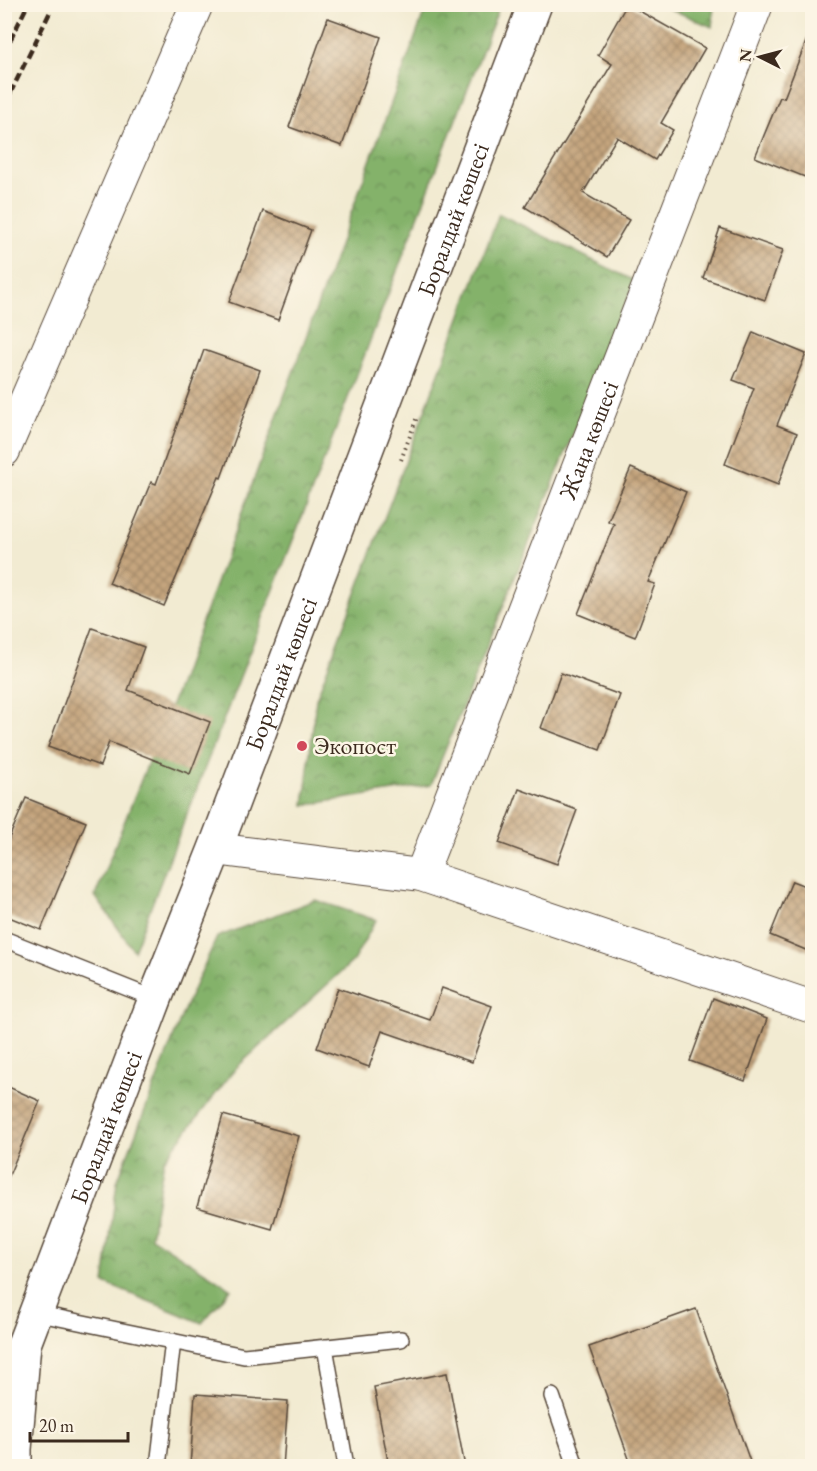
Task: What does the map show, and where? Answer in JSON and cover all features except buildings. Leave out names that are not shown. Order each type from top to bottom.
[{"type":"main road","name":"Боралдай көшесі","points":[[15,1467],[24,1344],[35,1313],[535,4]]},
{"type":"street","points":[[4,451],[197,4]]},
{"type":"street","name":"Жаңа көшесі","points":[[421,875],[757,4]]},
{"type":"street","points":[[214,849],[421,875],[813,1007]]},
{"type":"lane","points":[[4,939],[155,999]]},
{"type":"lane","points":[[35,1313],[244,1356],[401,1339]]},
{"type":"lane","points":[[158,1467],[173,1341]]},
{"type":"lane","points":[[324,1347],[346,1467]]},
{"type":"lane","points":[[552,1396],[576,1467]]},
{"type":"green space","points":[[427,5],[500,5],[134,951],[95,896],[180,682]]},
{"type":"green space","points":[[661,5],[714,5],[712,27]]},
{"type":"green space","points":[[499,214],[635,281],[431,785],[304,805],[316,699]]},
{"type":"green space","points":[[315,900],[376,920],[353,961],[236,1068],[164,1160],[151,1237],[231,1289],[202,1323],[104,1283],[117,1182],[184,1010],[217,937]]},
{"type":"railway","points":[[4,13],[9,4]]},
{"type":"railway","points":[[4,53],[28,4]]},
{"type":"railway","points":[[4,106],[54,4]]},
{"type":"place","name":"Экопост","points":[[302,746]]}]
